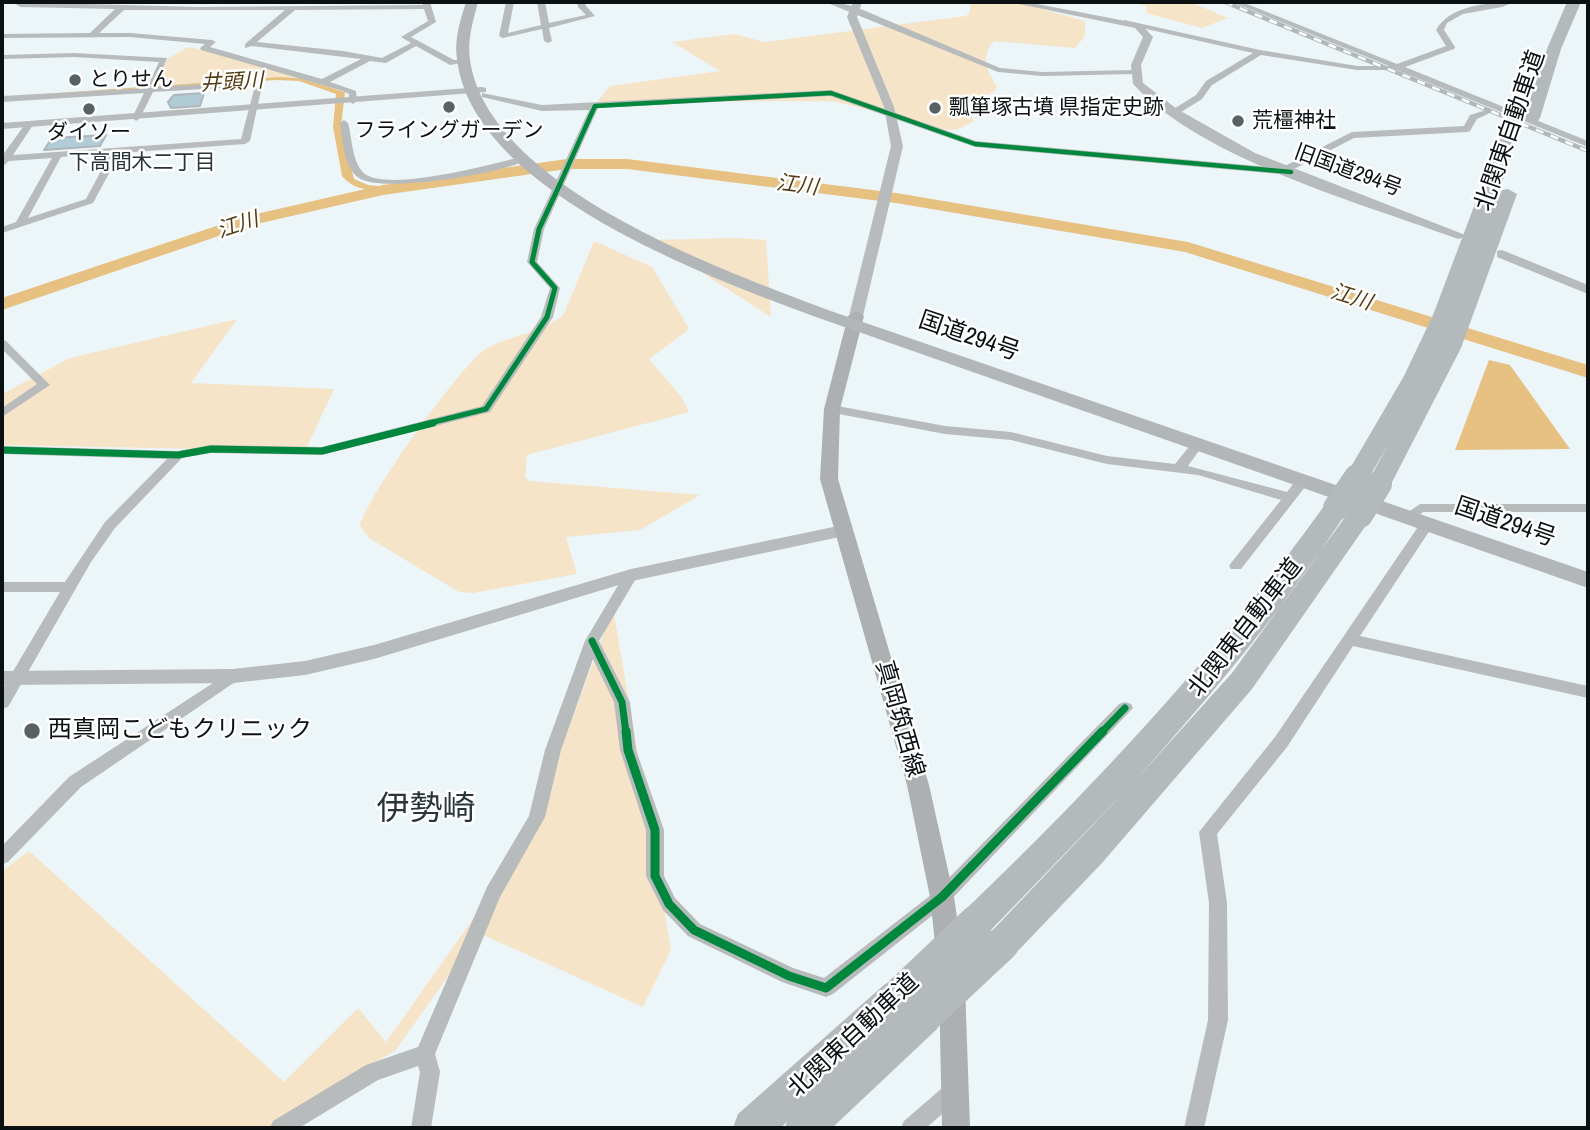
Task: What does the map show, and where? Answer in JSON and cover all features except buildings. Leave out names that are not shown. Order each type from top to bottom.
[{"type":"highway","name":"国道294号","points":[[472,2],[464,26],[462,62],[479,92],[491,124],[549,168],[608,219],[678,255],[754,288],[855,321],[1588,580]]},
{"type":"highway","name":"国道294号","points":[[479,92],[471,48],[473,26],[481,2]]},
{"type":"highway","name":"北関東自動車道","points":[[804,1128],[911,1007],[989,933],[1117,824],[1242,681],[1368,480],[1441,345],[1454,314],[1495,236],[1522,122],[1560,2]]},
{"type":"highway","name":"北関東自動車道","points":[[1522,122],[1574,2]]},
{"type":"highway","name":"国道294号","points":[[855,321],[1197,445],[1297,490],[1416,518],[1588,570]]},
{"type":"highway","name":"北関東自動車道","points":[[752,1128],[911,1007]]},
{"type":"main road","name":"真岡筑西線","points":[[855,321],[832,409],[829,479],[918,785],[942,897],[951,974],[956,1128]]},
{"type":"street","points":[[17,2],[20,5],[122,7],[137,4],[293,8],[427,4],[432,22],[405,37],[453,63],[462,62]]},
{"type":"street","points":[[510,2],[503,36],[591,16],[580,2]]},
{"type":"street","points":[[541,2],[548,41]]},
{"type":"street","points":[[829,2],[855,5],[998,70],[1042,74],[1133,72],[1148,37],[1138,26],[1127,22]]},
{"type":"street","points":[[1024,2],[1260,52],[1330,65],[1381,70],[1399,67],[1451,47],[1440,30],[1442,23],[1451,16],[1510,2]]},
{"type":"street","points":[[1236,2],[1588,144]]},
{"type":"street","points":[[855,5],[856,27],[892,116],[897,146],[855,321]]},
{"type":"street","points":[[92,35],[122,7]]},
{"type":"street","points":[[236,56],[293,8]]},
{"type":"street","points":[[2,36],[92,35],[212,42],[204,48],[354,93],[351,101]]},
{"type":"street","points":[[251,44],[383,61],[415,44]]},
{"type":"street","points":[[1175,112],[1199,97],[1209,83],[1260,52]]},
{"type":"street","points":[[2,57],[99,55],[164,60],[136,118]]},
{"type":"street","points":[[323,82],[369,58]]},
{"type":"street","name":"旧国道294号","points":[[1133,72],[1138,84],[1175,112],[1227,145],[1288,171],[1462,236]]},
{"type":"street","points":[[2,99],[260,83],[245,141],[3,161]]},
{"type":"street","points":[[2,127],[479,92],[542,108],[831,93],[962,141],[994,147],[1288,171],[1346,136],[1467,129],[1473,117],[1486,113]]},
{"type":"street","points":[[2,450],[178,455],[211,449],[322,451],[486,409],[547,317],[555,288],[532,262],[549,168],[594,107]]},
{"type":"street","points":[[344,123],[355,168],[360,177],[375,184],[549,168]]},
{"type":"street","points":[[3,161],[29,125]]},
{"type":"street","points":[[2,230],[90,201],[116,151]]},
{"type":"street","points":[[20,224],[58,155]]},
{"type":"street","points":[[1502,254],[1588,290]]},
{"type":"street","points":[[2,343],[44,386],[2,413]]},
{"type":"street","points":[[832,409],[945,430],[1022,438],[1107,460],[1179,468],[1297,490],[1236,566]]},
{"type":"street","points":[[1179,468],[1197,445]]},
{"type":"street","points":[[2,703],[9,678],[110,525],[178,455]]},
{"type":"street","points":[[1194,1128],[1218,1020],[1218,903],[1208,832],[1281,742],[1351,640],[1420,508],[1588,508]]},
{"type":"street","points":[[9,678],[233,676],[272,673],[340,661],[631,575],[843,531]]},
{"type":"street","points":[[421,1128],[430,1072],[425,1054],[493,893],[537,817],[557,737],[592,641],[631,575]]},
{"type":"street","points":[[2,587],[69,587]]},
{"type":"street","points":[[1351,640],[1588,692]]},
{"type":"street","points":[[592,641],[622,702],[628,750],[656,830],[655,876],[669,904],[694,930],[789,976],[826,988],[942,897],[1125,708]]},
{"type":"street","points":[[2,857],[75,782],[233,676]]},
{"type":"street","points":[[280,1128],[373,1072],[425,1054]]},
{"type":"street","points":[[911,1128],[956,1090]]},
{"type":"shaded area","points":[[970,2],[1034,2],[1038,8],[1085,21],[1085,36],[1075,48],[994,41],[987,53],[986,64],[997,86],[995,91],[966,106],[974,121],[952,130],[919,125],[827,101],[597,102],[610,86],[720,71],[672,42],[735,34],[764,42],[966,16],[970,12]]},
{"type":"shaded area","points":[[1128,2],[1190,2],[1228,18],[1202,28],[1146,13],[1147,6]]},
{"type":"shaded area","points":[[188,47],[262,62],[295,77],[156,85],[167,59]]},
{"type":"shaded area","points":[[279,77],[300,78],[345,92],[341,126],[354,179],[368,185],[388,187],[363,189],[352,185],[342,176],[333,127],[336,94],[299,81],[276,80],[2,97]]},
{"type":"shaded area","points":[[651,240],[766,240],[771,317]]},
{"type":"shaded area","points":[[594,241],[652,267],[688,327],[687,331],[649,359],[682,398],[689,412],[527,455],[525,477],[529,481],[700,495],[640,530],[566,537],[577,574],[473,593],[459,592],[369,538],[360,526],[366,511],[396,462],[437,404],[474,360],[486,349],[547,326],[564,314]]},
{"type":"shaded area","points":[[237,319],[191,383],[334,389],[305,451],[2,445],[2,394],[70,358]]},
{"type":"shaded area","points":[[1489,360],[1510,365],[1570,449],[1455,450]]},
{"type":"shaded area","points":[[613,608],[671,950],[643,1007],[479,933],[395,1051],[302,1104],[277,1128],[2,1128],[2,871],[29,851],[284,1082],[358,1008],[386,1042],[509,868],[563,744]]},
{"type":"waterway","name":"江川","points":[[2,304],[243,222],[383,190],[567,164],[627,164],[896,198],[1188,247],[1588,372]]},
{"type":"railway","points":[[1225,2],[1588,151]]},
{"type":"cycle path","points":[[2,450],[178,455],[211,449],[322,451],[486,409],[547,317],[555,288],[532,262],[539,229],[595,106],[831,93],[975,144],[1291,172]]},
{"type":"cycle path","points":[[592,641],[622,702],[628,750],[655,830],[655,876],[669,904],[694,930],[789,976],[826,988],[942,897],[1125,708]]},
{"type":"place","name":"とりせん","points":[[75,80]]},
{"type":"place","name":"フライングガーデン","points":[[449,107]]},
{"type":"place","name":"瓢箪塚古墳 県指定史跡","points":[[935,108]]},
{"type":"place","name":"ダイソー","points":[[89,109]]},
{"type":"place","name":"荒橿神社","points":[[1238,121]]},
{"type":"place","name":"西真岡こどもクリニック","points":[[32,731]]},
{"type":"district","name":"下高間木二丁目","points":[[142,163]]},
{"type":"district","name":"伊勢崎","points":[[426,810]]},
{"type":"water label","name":"井頭川","points":[[232,83]]}]
